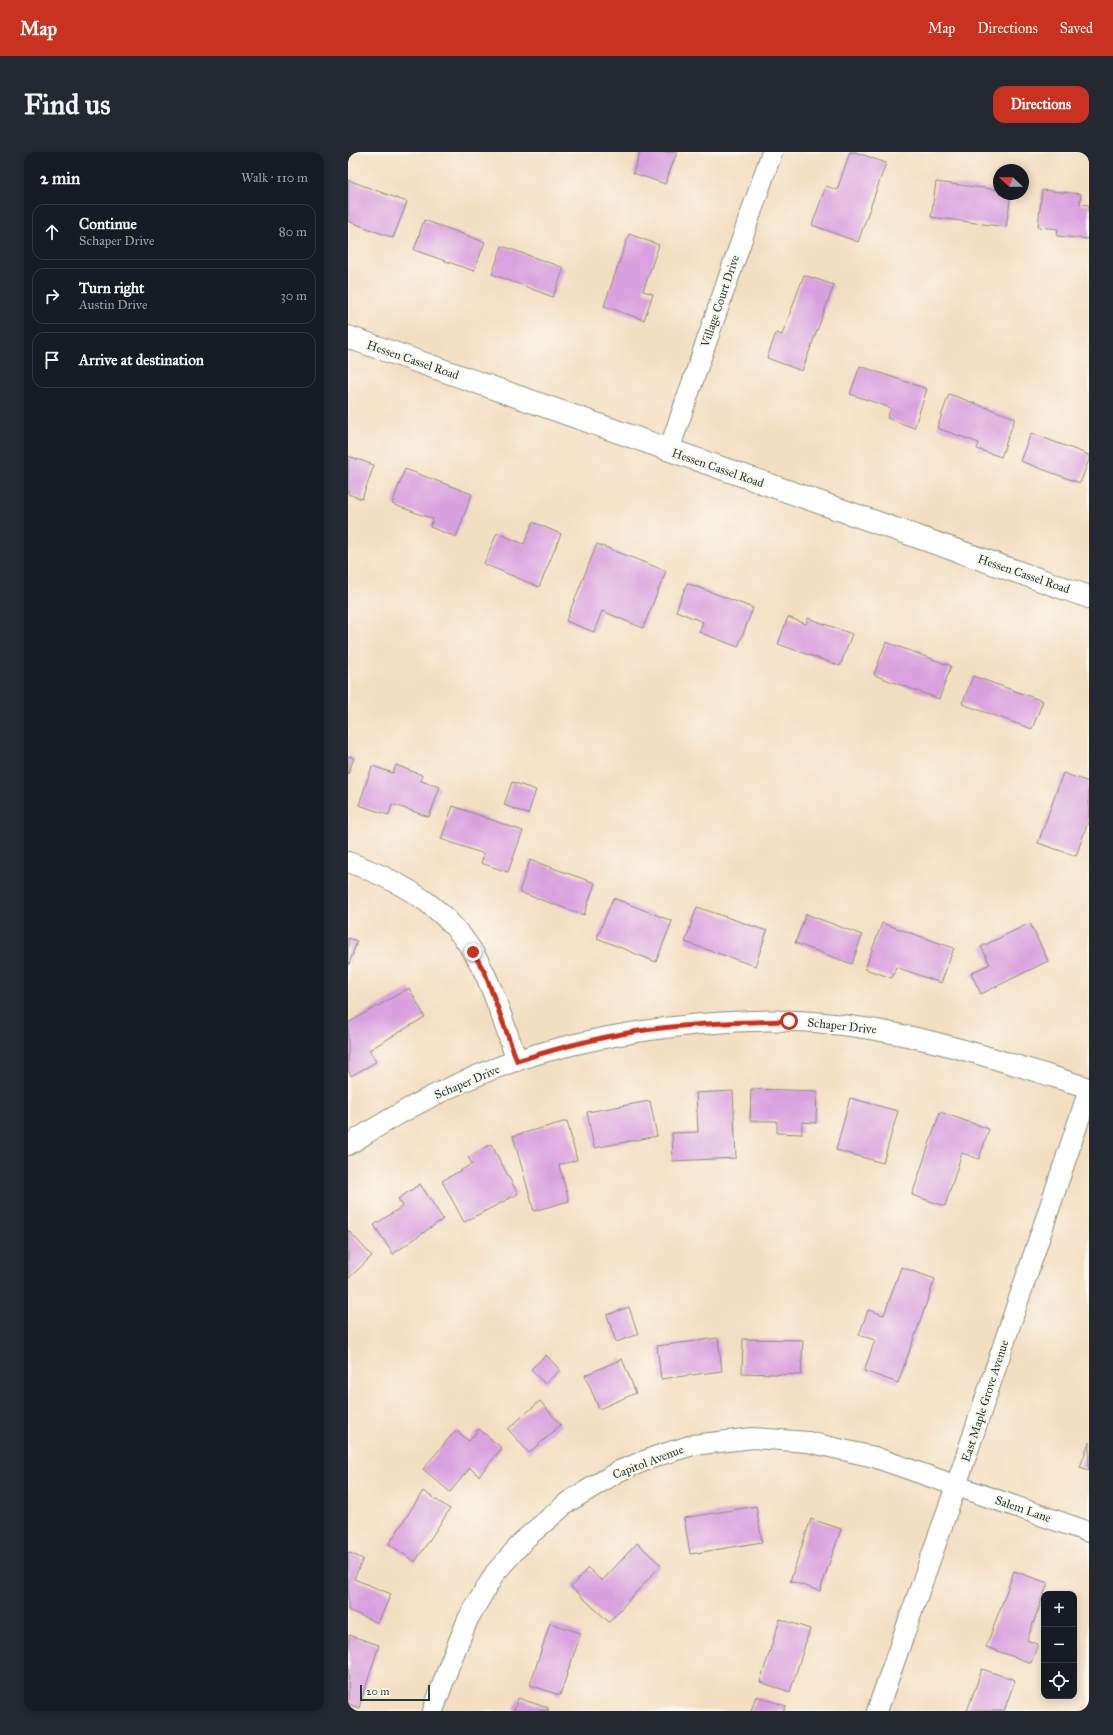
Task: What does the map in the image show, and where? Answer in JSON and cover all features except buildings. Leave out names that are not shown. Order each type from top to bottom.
[{"type":"main road","name":"Hessen Cassel Road","points":[[348,337],[1089,597]]},
{"type":"street","name":"Village Court Drive","points":[[669,450],[772,152]]},
{"type":"street","points":[[348,862],[389,878],[417,894],[437,910],[459,933],[473,952],[485,973],[517,1061]]},
{"type":"street","name":"Schaper Drive","points":[[348,1145],[384,1121],[428,1098],[465,1081],[517,1061],[560,1048],[653,1029],[726,1022],[789,1021],[833,1024],[883,1031],[926,1040],[1089,1089]]},
{"type":"street","name":"East Maple Grove Avenue","points":[[877,1711],[956,1486],[1089,1089]]},
{"type":"street","name":"Capitol Avenue","points":[[433,1711],[468,1619],[495,1572],[526,1538],[568,1502],[619,1471],[657,1456],[693,1445],[754,1438],[808,1442],[874,1457],[956,1486]]},
{"type":"street","name":"Salem Lane","points":[[956,1486],[1089,1532]]},
{"type":"route","points":[[473,952],[485,973],[517,1061],[560,1048],[653,1029],[726,1022],[789,1021]]}]
